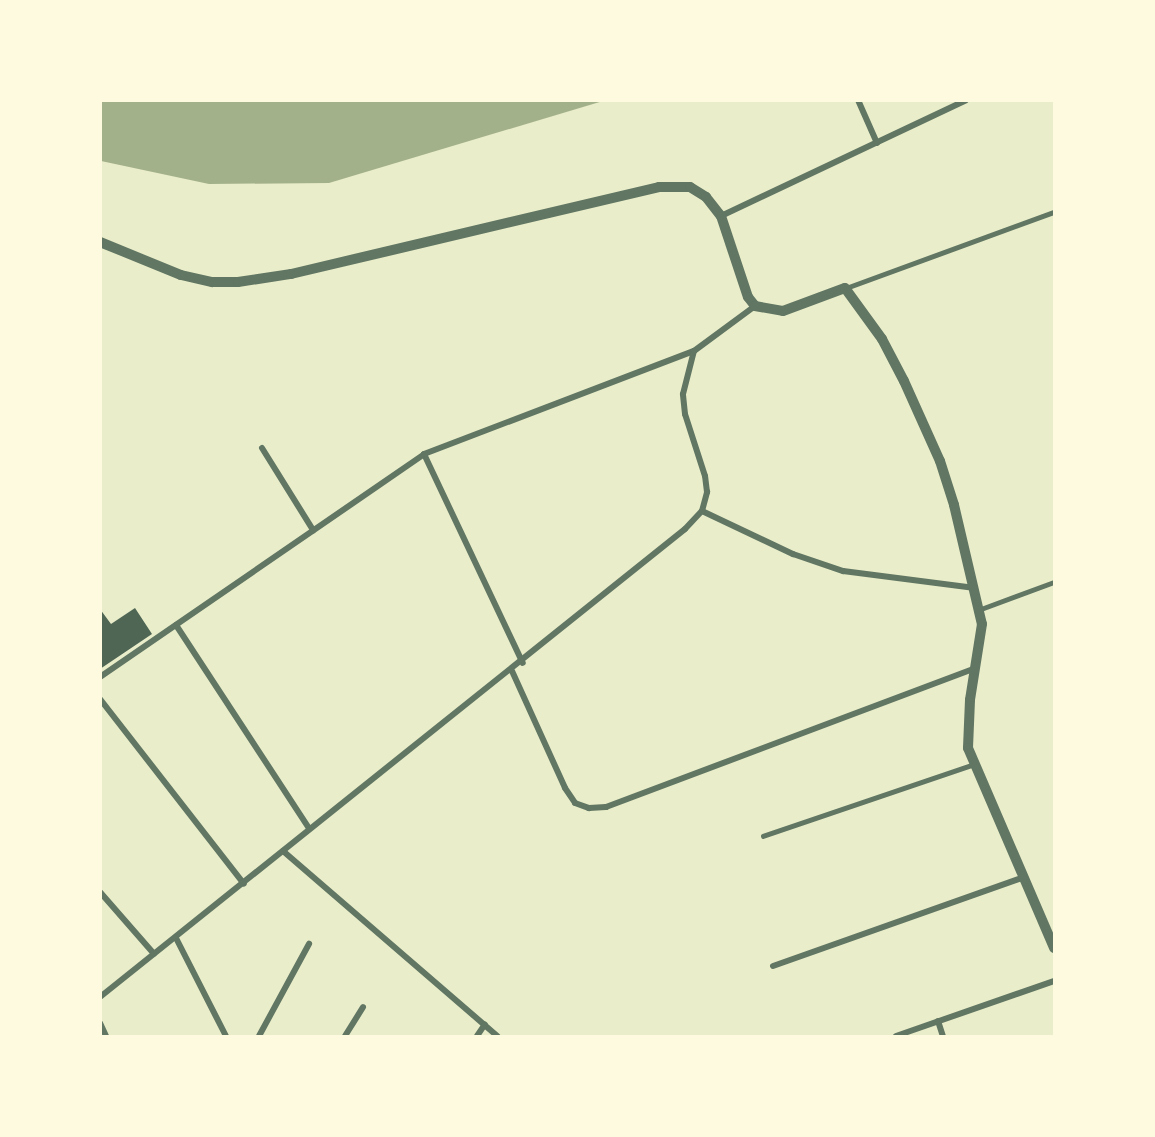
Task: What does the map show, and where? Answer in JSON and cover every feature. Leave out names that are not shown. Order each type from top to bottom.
[{"type":"street","points":[[858,100],[878,142]]},
{"type":"street","points":[[721,216],[966,100]]},
{"type":"street","points":[[100,242],[181,275],[212,282],[238,282],[291,274],[659,187],[690,187],[706,197],[721,216],[748,297],[755,306],[783,311],[845,288],[882,339],[923,421],[954,504],[981,609],[981,643],[967,727],[972,765],[1054,948]]},
{"type":"street","points":[[100,677],[424,454],[694,351],[755,306]]},
{"type":"street","points":[[100,997],[244,884],[309,828],[523,663],[702,511],[705,476],[685,414],[683,394],[694,351]]},
{"type":"street","points":[[262,448],[312,530]]},
{"type":"street","points":[[424,454],[523,663]]},
{"type":"street","points":[[702,511],[793,554],[843,571],[976,588]]},
{"type":"street","points":[[176,624],[309,828]]},
{"type":"street","points":[[512,671],[565,789],[575,802],[589,808],[606,807],[976,668]]},
{"type":"street","points":[[100,699],[244,884]]},
{"type":"street","points":[[284,851],[485,1024],[496,1036]]},
{"type":"street","points":[[773,966],[1024,877]]},
{"type":"street","points":[[100,892],[154,954]]},
{"type":"street","points":[[176,938],[226,1036]]},
{"type":"street","points":[[259,1036],[309,944]]},
{"type":"street","points":[[896,1036],[1054,981]]},
{"type":"street","points":[[345,1036],[363,1007]]},
{"type":"street","points":[[938,1021],[944,1036]]},
{"type":"street","points":[[100,1023],[106,1036]]},
{"type":"street","points":[[477,1036],[485,1024]]},
{"type":"lane","points":[[845,288],[1054,212]]},
{"type":"lane","points":[[981,609],[1054,582]]},
{"type":"lane","points":[[763,836],[972,765]]},
{"type":"shaded area","points":[[101,100],[603,101],[329,183],[209,184],[101,161]]},
{"type":"building","points":[[135,608],[152,634],[100,669],[100,609],[111,624]]}]
